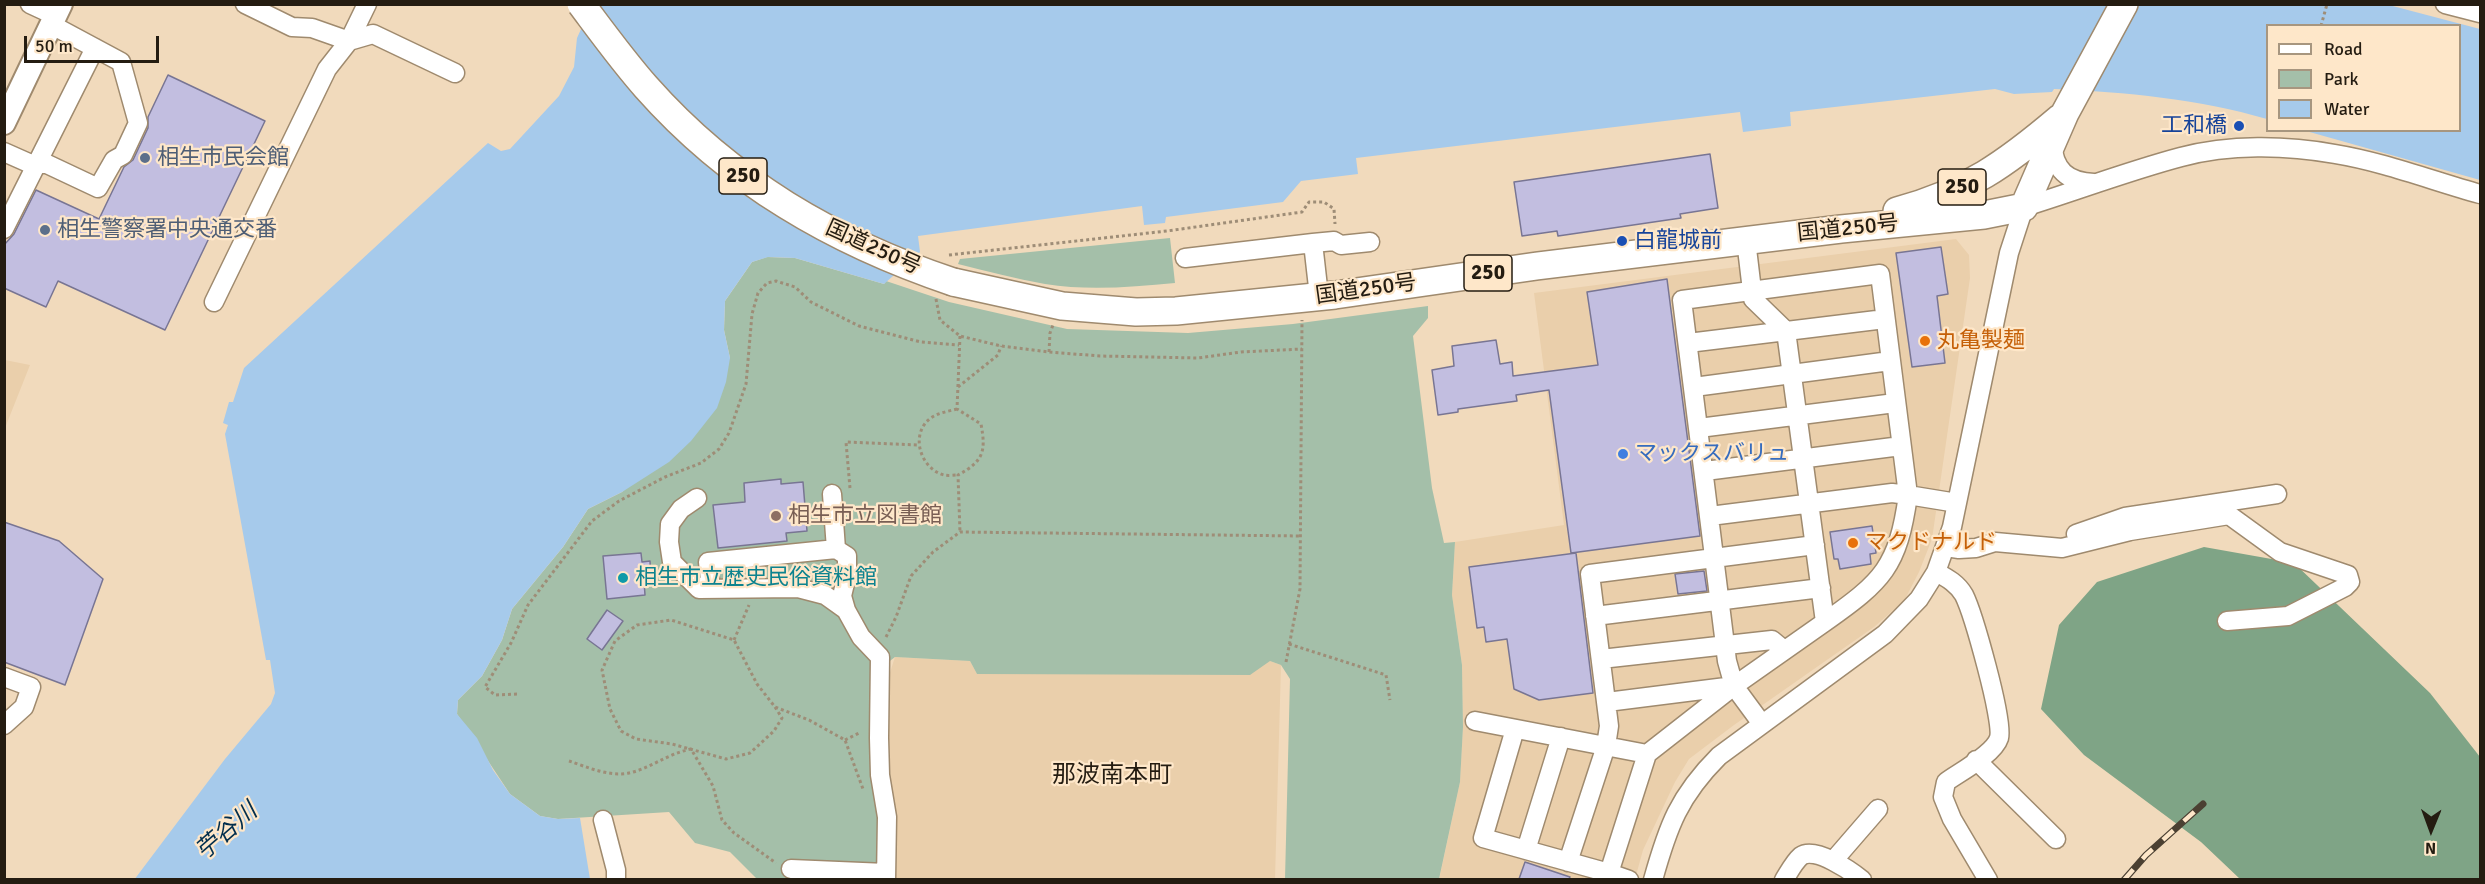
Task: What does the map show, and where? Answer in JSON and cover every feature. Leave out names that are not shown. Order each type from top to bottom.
[{"type":"highway","name":"国道250号","points":[[581,4],[646,87],[713,153],[761,190],[836,235],[863,248],[953,282],[1062,306],[1136,312],[1226,308],[1746,240],[1984,215],[2024,207]]},
{"type":"highway","name":"250","points":[[2024,207],[2065,113],[2124,4]]},
{"type":"highway","name":"250","points":[[1841,229],[1940,197],[1983,178],[2000,167],[2065,113]]},
{"type":"main road","points":[[4,123],[56,15]]},
{"type":"street","points":[[4,152],[31,164],[47,165],[98,188],[114,160],[123,155],[138,123],[121,62],[96,48],[56,15],[30,4]]},
{"type":"street","points":[[245,4],[292,27],[312,28],[349,41],[373,34],[455,73]]},
{"type":"street","points":[[214,302],[327,69],[349,41],[368,4]]},
{"type":"street","points":[[2445,4],[2481,13]]},
{"type":"street","points":[[4,229],[96,48]]},
{"type":"street","points":[[2052,143],[2053,156],[2064,176],[2082,183],[2099,183]]},
{"type":"street","points":[[1653,879],[1671,822],[1682,799],[1699,776],[1719,756],[1885,634],[1919,599],[1936,572],[1946,547],[1957,503],[2009,253],[2024,207],[2182,157],[2212,151],[2293,148],[2360,159],[2481,194]]},
{"type":"street","points":[[1746,240],[1753,299],[1786,331],[1825,622]]},
{"type":"street","points":[[1185,258],[1334,241],[1341,245],[1370,242]]},
{"type":"street","points":[[1312,243],[1319,296]]},
{"type":"street","points":[[1609,873],[1647,754],[1734,686],[1855,601],[1881,577],[1892,562],[1899,542],[1908,495],[1880,274],[1682,300],[1729,674],[1734,686],[1762,724]]},
{"type":"street","points":[[1688,343],[1885,319]]},
{"type":"street","points":[[1694,387],[1890,362]]},
{"type":"street","points":[[1699,428],[1895,403]]},
{"type":"street","points":[[1705,471],[1901,446]]},
{"type":"street","points":[[1710,516],[1892,493],[1957,503]]},
{"type":"street","points":[[832,494],[836,549]]},
{"type":"street","points":[[2017,544],[2056,541],[2124,517],[2277,494]]},
{"type":"street","points":[[697,498],[681,509],[670,524],[669,542],[672,562],[699,589],[798,588],[825,595],[846,610]]},
{"type":"street","points":[[1946,547],[1976,548],[1995,542],[2062,548],[2130,531],[2229,515],[2280,552],[2348,575],[2350,582],[2345,587],[2288,616],[2227,621]]},
{"type":"street","points":[[1568,862],[1606,746],[1609,726],[1590,574],[1815,545]]},
{"type":"street","points":[[711,589],[708,562],[836,549],[847,556],[847,575],[842,596],[846,610],[861,637],[880,657],[880,775],[887,817],[886,876],[791,869]]},
{"type":"street","points":[[1936,572],[1952,580],[1963,594],[1971,615],[1999,718],[1999,737],[1993,749],[1946,782],[1943,798],[1952,819],[1988,879]]},
{"type":"street","points":[[1595,616],[1821,588]]},
{"type":"street","points":[[1601,659],[1772,640],[1785,651]]},
{"type":"street","points":[[4,677],[31,687],[24,707],[4,726]]},
{"type":"street","points":[[1606,702],[1734,686]]},
{"type":"street","points":[[1475,721],[1647,754]]},
{"type":"street","points":[[1515,729],[1483,838],[1629,879]]},
{"type":"street","points":[[1526,850],[1561,737]]},
{"type":"street","points":[[1976,760],[2056,840]]},
{"type":"street","points":[[1833,861],[1878,809]]},
{"type":"street","points":[[603,820],[616,870],[616,879]]},
{"type":"street","points":[[1784,879],[1801,856],[1807,854],[1818,854],[1862,879]]},
{"type":"path","points":[[2322,24],[2327,4]]},
{"type":"path","points":[[1324,202],[1334,209]]},
{"type":"path","points":[[517,694],[495,695],[485,687],[511,643],[528,605],[592,521],[619,501],[665,477],[701,463],[719,449],[729,433],[746,384],[752,314],[758,293],[766,283],[776,280],[795,286],[811,302],[859,326],[921,342],[959,345]]},
{"type":"path","points":[[1286,662],[1300,589],[1302,323],[1300,316]]},
{"type":"path","points":[[1049,352],[1050,333],[1055,320]]},
{"type":"path","points":[[957,409],[960,336]]},
{"type":"path","points":[[958,387],[998,355],[1001,346]]},
{"type":"path","points":[[957,409],[981,424],[984,442],[982,455],[973,467],[958,475],[944,475],[926,464],[918,445],[923,426],[936,414],[957,409]]},
{"type":"path","points":[[850,491],[846,441],[918,445]]},
{"type":"path","points":[[958,475],[960,532]]},
{"type":"path","points":[[870,646],[886,637],[911,576],[933,552],[960,532],[1300,536]]},
{"type":"path","points":[[734,640],[749,607],[751,588]]},
{"type":"path","points":[[671,620],[734,640],[757,684],[775,707],[782,718],[774,731],[750,753],[726,759],[672,744],[636,740],[621,731],[610,709],[602,670],[615,641],[637,625],[671,620]]},
{"type":"path","points":[[1288,644],[1386,675],[1390,700]]},
{"type":"path","points":[[775,707],[809,720],[845,740],[871,806],[887,817]]},
{"type":"path","points":[[568,761],[597,771],[628,773],[675,752],[691,749]]},
{"type":"path","points":[[691,749],[713,786],[722,820],[734,833],[783,868],[791,869]]},
{"type":"shaded area","points":[[1956,239],[1969,255],[1970,278],[1932,539],[1904,601],[1874,627],[1689,759],[1675,782],[1643,850],[1635,879],[1439,880],[1460,782],[1463,727],[1462,665],[1452,595],[1455,542],[1564,525],[1534,293]]},
{"type":"shaded area","points":[[4,360],[30,365],[5,428]]},
{"type":"shaded area","points":[[895,657],[970,661],[977,674],[1055,673],[1270,661],[1281,665],[1275,879],[895,879],[895,823],[884,744],[885,688]]},
{"type":"green space","points":[[1170,238],[1175,283],[1110,288],[1061,286],[1023,280],[958,264],[960,259]]},
{"type":"green space","points":[[767,257],[795,258],[884,284],[886,281],[949,302],[1067,329],[1188,333],[1293,324],[1428,306],[1428,318],[1413,336],[1432,488],[1444,543],[1455,542],[1452,595],[1462,665],[1463,727],[1460,782],[1439,879],[1285,879],[1290,679],[1281,665],[1270,661],[1250,675],[977,674],[970,661],[895,657],[872,675],[879,879],[757,879],[730,852],[695,843],[669,812],[558,819],[540,816],[510,794],[457,714],[458,700],[482,676],[502,640],[512,609],[563,547],[588,509],[622,492],[730,358],[724,330],[725,301],[752,262]]},
{"type":"green space","points":[[2204,547],[2294,563],[2430,693],[2480,757],[2480,879],[2240,879],[2201,842],[2084,755],[2041,709],[2059,625],[2097,582]]},
{"type":"water","name":"苧谷川","points":[[2385,4],[2461,24],[2266,24],[2266,119],[2215,106],[2162,98],[2054,89],[2052,92],[2014,94],[1995,89],[1790,112],[1791,126],[1743,132],[1740,112],[1356,158],[1358,174],[1301,181],[1283,202],[1166,217],[1165,223],[1144,225],[1142,206],[918,236],[920,252],[884,284],[795,258],[768,257],[752,262],[725,301],[724,330],[730,358],[726,382],[717,408],[691,441],[669,462],[622,492],[588,509],[563,547],[512,609],[502,640],[482,676],[458,700],[457,714],[477,738],[493,770],[510,794],[540,816],[558,819],[580,818],[590,879],[134,880],[225,759],[271,704],[275,693],[270,660],[266,660],[225,434],[228,425],[223,423],[229,402],[233,402],[244,368],[488,143],[501,151],[510,149],[559,96],[574,67],[577,38],[592,5]]},
{"type":"water","points":[[2461,24],[2480,29],[2480,180],[2310,132],[2461,132]]},
{"type":"building","points":[[168,75],[265,121],[165,330],[58,281],[46,307],[4,288],[4,245],[14,234],[36,190],[99,219],[124,167],[133,160],[148,128],[148,117]]},
{"type":"building","points":[[1710,154],[1718,208],[1680,214],[1681,218],[1558,236],[1557,231],[1522,236],[1514,182]]},
{"type":"building","points":[[1941,247],[1948,294],[1937,296],[1945,363],[1912,367],[1896,253]]},
{"type":"building","name":"マックスバリュ","points":[[1667,279],[1700,536],[1571,553],[1549,390],[1516,395],[1517,401],[1458,409],[1458,412],[1438,415],[1432,370],[1454,366],[1452,346],[1496,340],[1500,364],[1512,362],[1513,376],[1598,365],[1587,292]]},
{"type":"building","points":[[781,479],[781,484],[803,482],[807,531],[786,533],[787,541],[718,548],[713,505],[745,502],[744,483]]},
{"type":"building","points":[[4,522],[59,541],[103,579],[65,685],[4,662]]},
{"type":"building","name":"マクドナルド","points":[[1872,526],[1876,553],[1870,554],[1871,564],[1840,569],[1838,559],[1834,559],[1830,532]]},
{"type":"building","points":[[641,553],[642,562],[650,561],[651,581],[644,581],[645,595],[607,599],[603,556]]},
{"type":"building","points":[[1576,553],[1593,693],[1539,700],[1514,689],[1507,639],[1486,642],[1484,627],[1477,628],[1469,567]]},
{"type":"building","points":[[1704,571],[1707,591],[1678,594],[1675,574]]},
{"type":"building","points":[[607,610],[623,621],[602,650],[587,639]]},
{"type":"building","points":[[1525,862],[1570,877],[1569,879],[1519,879]]},
{"type":"railway","points":[[2124,880],[2146,855],[2203,804]]},
{"type":"place","name":"工和橋","points":[[2239,126]]},
{"type":"place","name":"相生市民会館","points":[[145,158]]},
{"type":"place","name":"相生警察署中央通交番","points":[[45,230]]},
{"type":"place","name":"白龍城前","points":[[1622,241]]},
{"type":"place","name":"丸亀製麺","points":[[1925,341]]},
{"type":"place","name":"マックスバリュ","points":[[1623,454]]},
{"type":"place","name":"相生市立図書館","points":[[776,516]]},
{"type":"place","name":"マクドナルド","points":[[1853,543]]},
{"type":"place","name":"相生市立歴史民俗資料館","points":[[623,578]]},
{"type":"district","name":"那波南本町","points":[[1112,776]]}]
